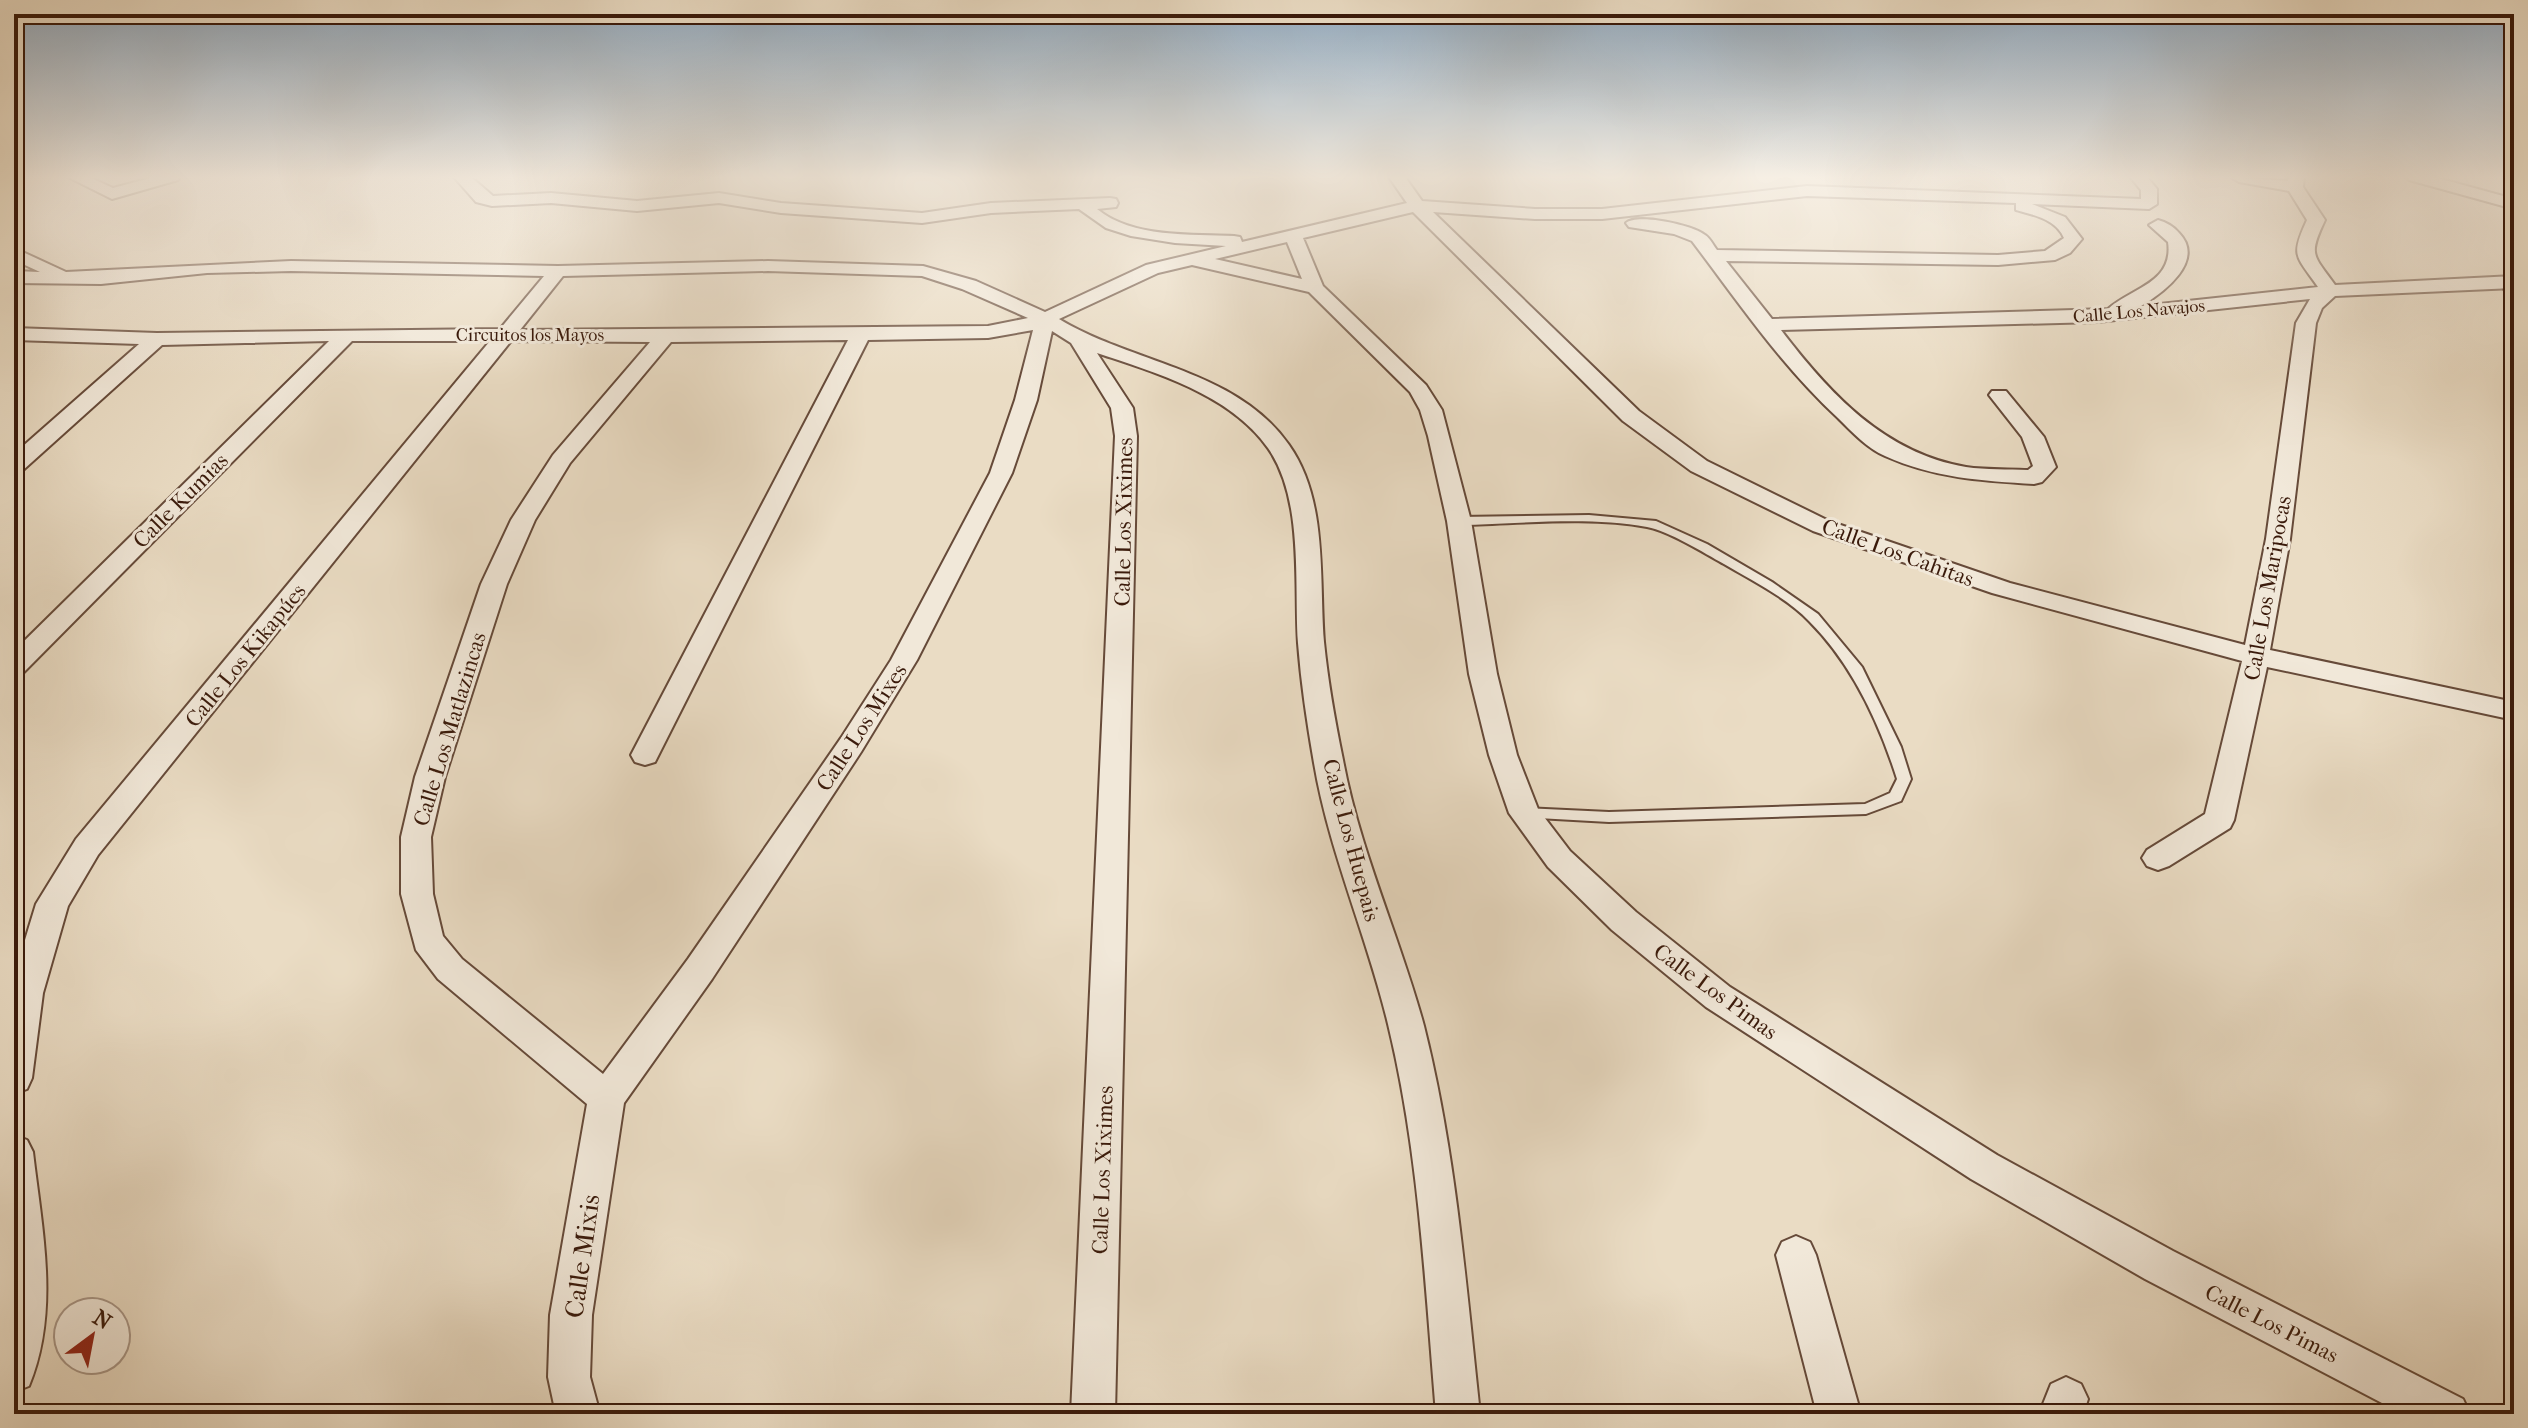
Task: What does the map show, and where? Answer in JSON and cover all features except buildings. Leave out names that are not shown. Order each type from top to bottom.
[{"type":"street","name":"Circuitos los Mayos","points":[[14,334],[157,339],[507,334],[860,336],[988,332],[1045,319],[1135,276],[1250,244]]},
{"type":"street","name":"Calle Los Pimas","points":[[1296,244],[1315,288],[1419,389],[1431,410],[1459,521],[1483,674],[1503,755],[1524,813],[1559,859],[1624,921],[1718,997],[1984,1167],[2159,1265],[2448,1414]]},
{"type":"street","name":"Calle Los Cahitas","points":[[1455,244],[1631,416],[1699,466],[1821,526],[2001,588],[2256,656],[2514,711]]},
{"type":"street","points":[[1704,244],[1808,379],[1867,434],[1890,450],[1929,465],[1968,474],[2034,477],[2045,467],[2043,456],[2026,427],[1999,395]]},
{"type":"street","points":[[1713,255],[2012,260],[2049,256],[2069,244]]},
{"type":"street","points":[[2097,316],[2120,309],[2149,293],[2175,265],[2179,254],[2177,244]]},
{"type":"street","points":[[2305,244],[2306,257],[2330,291]]},
{"type":"street","points":[[14,253],[62,276]]},
{"type":"street","points":[[1193,260],[1315,288]]},
{"type":"street","name":"Calle Los Xiximes","points":[[14,277],[101,278],[207,268],[291,266],[558,271],[768,266],[923,271],[946,276],[1045,319],[1078,339],[1122,408],[1126,436],[1093,1414]]},
{"type":"street","name":"Calle Los Kikapúes","points":[[14,1078],[26,993],[52,904],[87,847],[558,271]]},
{"type":"street","name":"Calle Los Navajos","points":[[1764,325],[2097,316],[2330,291],[2514,283]]},
{"type":"street","name":"Calle Los Maripocas","points":[[2158,858],[2219,820],[2256,656],[2278,539],[2306,323],[2313,306],[2330,291]]},
{"type":"street","name":"Calle Los Mixes","points":[[606,1098],[700,969],[851,745],[904,660],[1001,473],[1026,400],[1045,319]]},
{"type":"street","name":"Calle Kumias","points":[[14,666],[347,335]]},
{"type":"street","name":"Calle Los Matlazincas","points":[[606,1098],[450,969],[428,941],[417,894],[416,837],[430,777],[494,584],[523,520],[561,460],[666,335]]},
{"type":"street","points":[[645,755],[860,336]]},
{"type":"street","points":[[14,466],[157,339]]},
{"type":"street","name":"Calle Los Huepais","points":[[1078,339],[1204,388],[1244,410],[1263,427],[1281,450],[1300,503],[1310,567],[1310,629],[1320,713],[1336,797],[1412,1052],[1433,1166],[1458,1414]]},
{"type":"street","name":"Calle Mixis","points":[[578,1414],[569,1377],[571,1315],[606,1098]]},
{"type":"street","points":[[14,1152],[27,1296],[19,1360],[14,1371]]},
{"type":"street","points":[[1796,1255],[1839,1414]]},
{"type":"lane","points":[[1459,521],[1623,520],[1663,528],[1703,547],[1768,585],[1813,617],[1855,667],[1894,747],[1904,779],[1896,797],[1866,809],[1609,817],[1524,813]]}]
